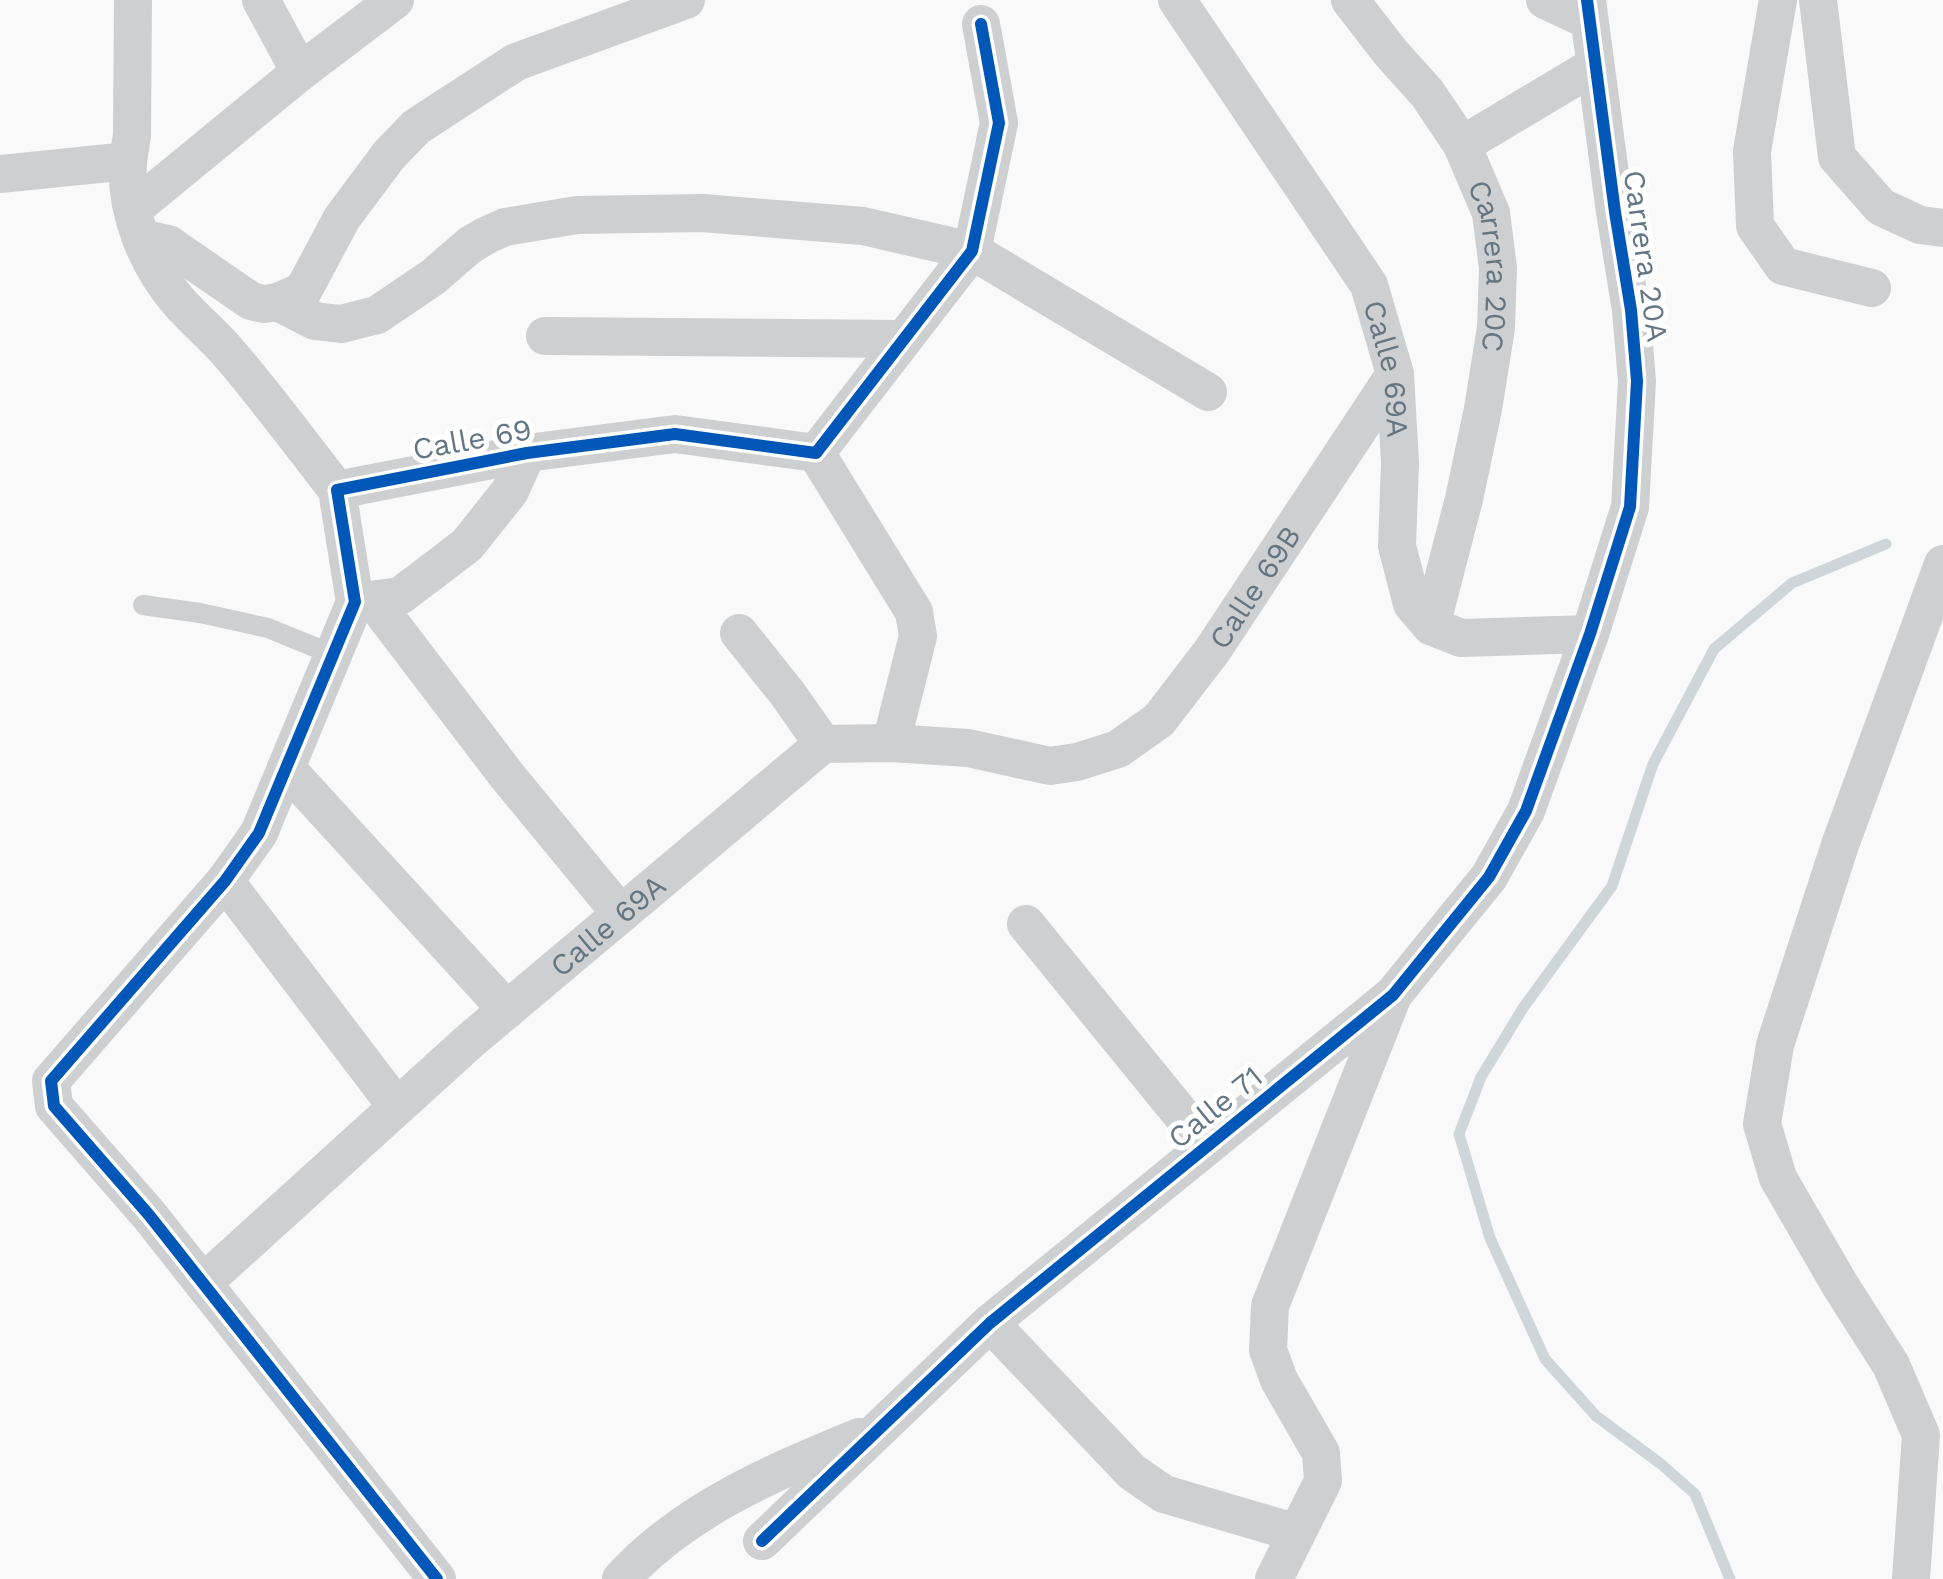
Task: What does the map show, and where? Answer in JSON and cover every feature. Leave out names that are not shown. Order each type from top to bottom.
[{"type":"street","points":[[132,0],[132,135],[126,188],[157,274],[226,349],[337,490],[364,601],[621,914]]},
{"type":"street","points":[[261,0],[300,72]]},
{"type":"street","points":[[137,223],[300,72],[394,0]]},
{"type":"street","points":[[137,223],[250,301],[278,302],[303,291],[342,218],[376,170],[416,126],[516,62],[686,0]]},
{"type":"street","name":"Calle 69A","points":[[1176,0],[1369,285],[1395,374],[1400,463],[1397,546],[1412,604],[1432,626]]},
{"type":"street","name":"Carrera 20C","points":[[1350,0],[1427,94],[1462,145],[1491,213],[1498,268],[1496,328],[1464,499],[1432,626]]},
{"type":"street","points":[[1545,0],[1588,10]]},
{"type":"street","points":[[1778,0],[1752,151],[1755,226],[1783,266],[1872,288]]},
{"type":"street","points":[[1818,0],[1837,157],[1881,206],[1920,224],[1943,228]]},
{"type":"street","name":"Carrera 20A","points":[[1588,10],[1631,310],[1636,381],[1630,508],[1590,634]]},
{"type":"street","points":[[739,633],[823,744],[891,743],[918,636],[914,612],[816,453],[972,251],[999,123],[981,24]]},
{"type":"street","points":[[1462,145],[1594,66]]},
{"type":"street","points":[[0,174],[128,161]]},
{"type":"street","points":[[278,302],[314,321],[341,324],[377,315],[487,235],[505,227],[576,215],[702,213],[863,226],[972,251],[1208,392]]},
{"type":"street","points":[[545,336],[904,339]]},
{"type":"street","name":"Calle 69B","points":[[891,743],[968,748],[1050,766],[1118,750],[1159,720],[1212,651],[1395,374]]},
{"type":"street","name":"Calle 69","points":[[337,490],[528,453],[675,434],[816,453]]},
{"type":"street","points":[[364,601],[400,596],[467,545],[510,491],[528,453]]},
{"type":"street","points":[[1911,1579],[1921,1435],[1891,1365],[1778,1178],[1762,1124],[1775,1045],[1840,845],[1943,564]]},
{"type":"street","points":[[364,601],[334,655],[259,834],[225,881],[51,1081],[54,1106],[149,1215],[437,1579]]},
{"type":"street","points":[[1432,626],[1461,638],[1590,634]]},
{"type":"street","name":"Calle 71","points":[[762,1541],[990,1323],[1393,995],[1489,876],[1526,811],[1590,634]]},
{"type":"street","name":"Calle 69A","points":[[203,1283],[507,1010],[823,744]]},
{"type":"street","points":[[286,768],[507,1010]]},
{"type":"street","points":[[225,881],[397,1107]]},
{"type":"street","points":[[1026,924],[1207,1146]]},
{"type":"street","points":[[1274,1579],[1322,1481],[1320,1453],[1279,1380],[1268,1350],[1270,1306],[1393,995]]},
{"type":"street","points":[[990,1323],[1132,1472],[1164,1494],[1297,1533]]},
{"type":"street","points":[[622,1579],[676,1532],[765,1476],[880,1428]]},
{"type":"lane","points":[[143,605],[268,628],[334,655]]},
{"type":"waterway","points":[[1730,1579],[1695,1494],[1596,1416],[1545,1359],[1490,1238],[1459,1134],[1481,1077],[1523,1008],[1612,886],[1653,764],[1714,649],[1792,583],[1886,544]]},
{"type":"cycle path","points":[[762,1541],[990,1323],[1393,995],[1489,877],[1526,811],[1590,634],[1630,507],[1637,381],[1631,310],[1587,0]]},
{"type":"cycle path","points":[[437,1579],[149,1215],[54,1106],[51,1081],[225,881],[259,833],[355,602],[337,490],[527,453],[675,434],[816,453],[972,251],[999,123],[981,24]]}]
